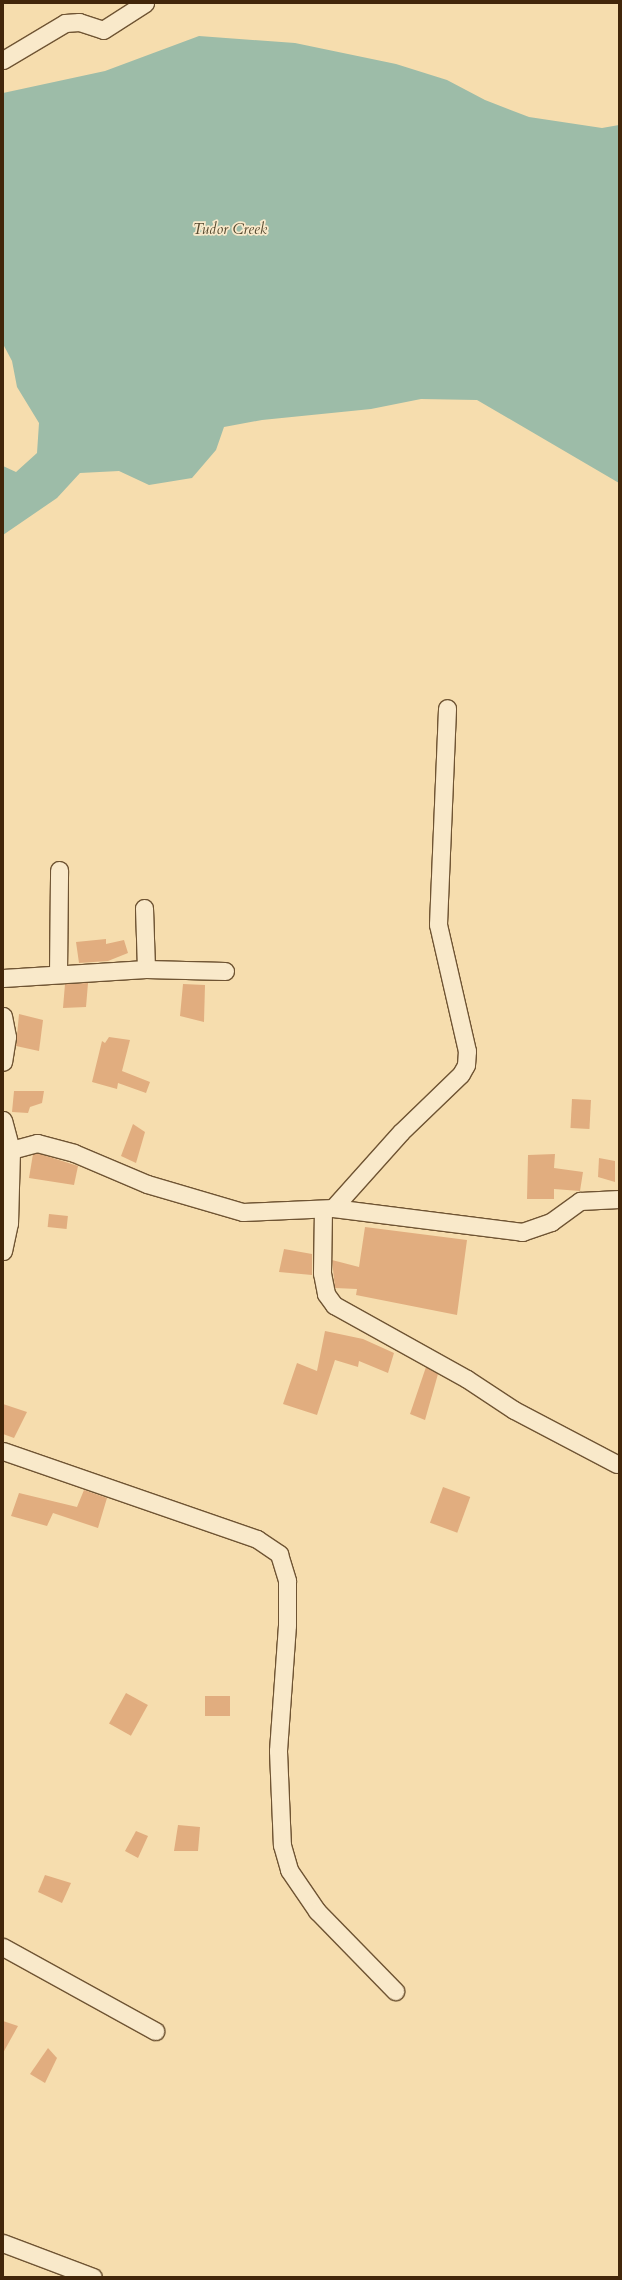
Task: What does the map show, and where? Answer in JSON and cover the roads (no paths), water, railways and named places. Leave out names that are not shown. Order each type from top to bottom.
[{"type":"street","points":[[3,60],[65,23],[79,22],[103,30],[145,3]]},
{"type":"street","points":[[447,708],[438,924],[467,1051],[466,1065],[461,1074],[396,1137],[328,1208],[322,1273],[326,1294],[334,1305],[467,1379],[514,1410],[617,1464]]},
{"type":"street","points":[[58,973],[59,870]]},
{"type":"street","points":[[144,908],[146,969]]},
{"type":"street","points":[[3,978],[58,973],[146,969],[225,971]]},
{"type":"street","points":[[3,1016],[7,1037],[3,1062]]},
{"type":"street","points":[[3,1120],[11,1150],[9,1223],[3,1251]]},
{"type":"street","points":[[11,1150],[37,1143],[51,1145],[147,1184],[243,1212],[328,1208],[522,1232],[551,1222],[580,1201],[619,1199]]},
{"type":"street","points":[[3,1451],[257,1539],[279,1554],[287,1581],[287,1624],[278,1751],[282,1845],[289,1870],[317,1911],[395,1991]]},
{"type":"street","points":[[3,1947],[155,2030]]},
{"type":"street","points":[[3,2243],[93,2277]]},
{"type":"water","name":"Tudor Creek","points":[[199,36],[295,43],[396,64],[447,80],[485,100],[529,117],[602,128],[619,125],[619,483],[477,400],[421,399],[371,409],[262,420],[224,427],[216,450],[192,478],[149,485],[119,471],[80,473],[57,498],[3,535],[3,466],[16,472],[37,453],[39,423],[17,387],[12,361],[3,344],[3,93],[105,71]]}]
